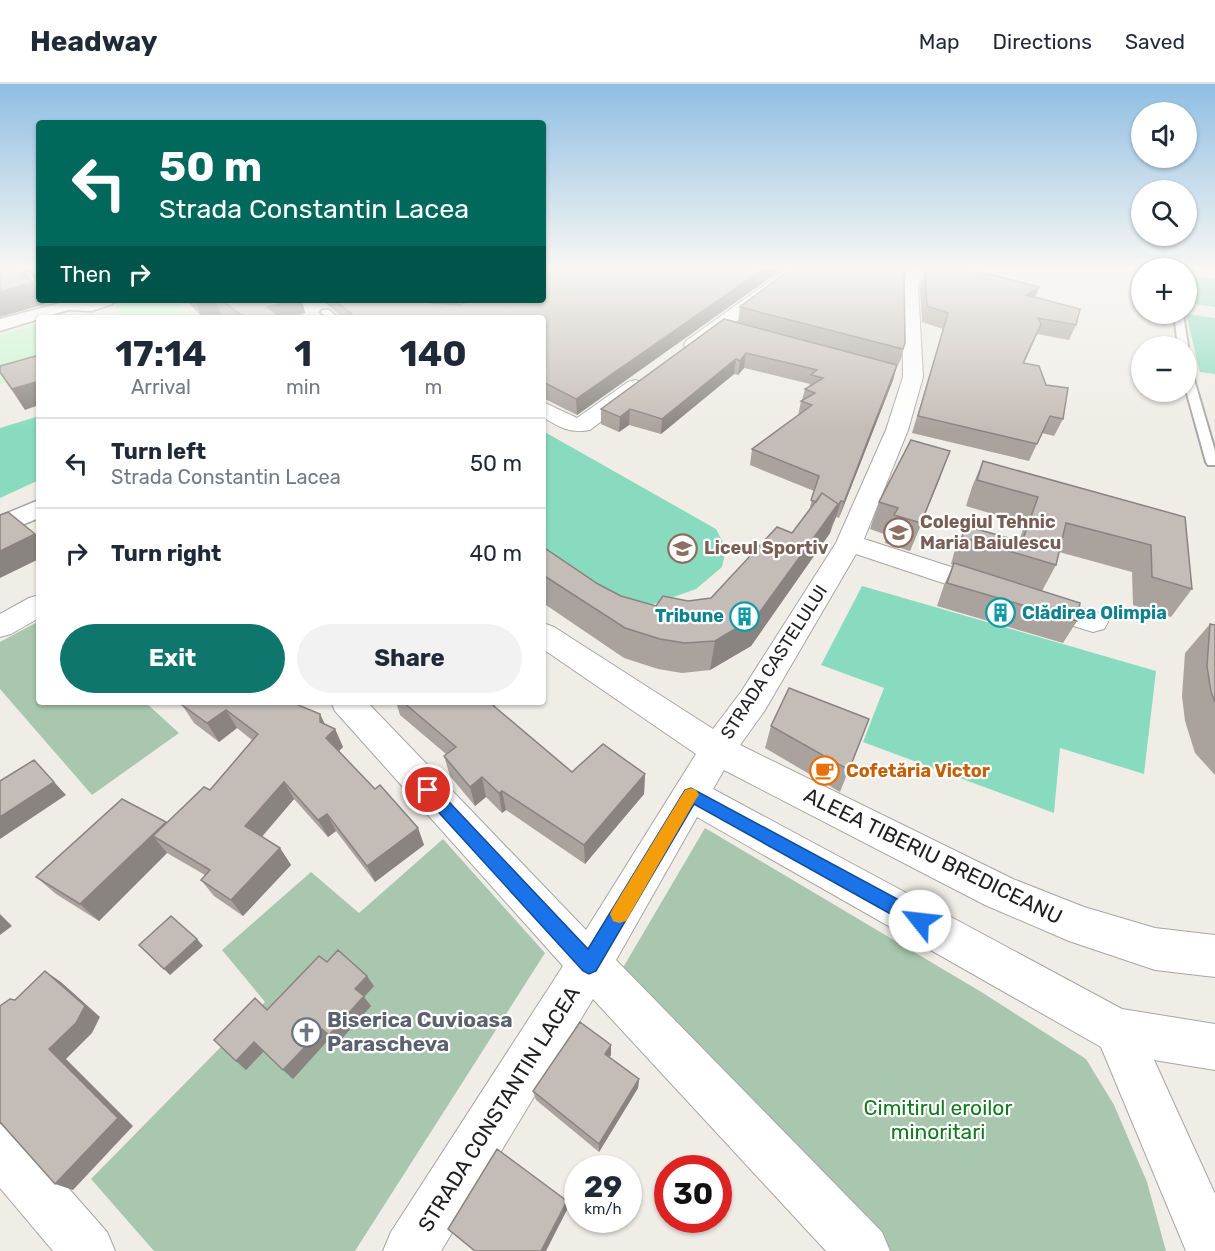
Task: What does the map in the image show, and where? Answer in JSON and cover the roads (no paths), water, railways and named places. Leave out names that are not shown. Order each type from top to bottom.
[{"type":"street","points":[[674,358],[725,321]]},
{"type":"street","name":"STRADA CASTELULUI","points":[[722,753],[849,543],[897,430],[907,321]]},
{"type":"street","points":[[720,325],[742,331]]},
{"type":"street","points":[[546,410],[569,423],[582,425],[646,378]]},
{"type":"street","points":[[0,526],[36,509]]},
{"type":"street","points":[[849,543],[1093,622]]},
{"type":"street","points":[[3,630],[36,607]]},
{"type":"street","name":"ALEEA TIBERIU BREDICEANU","points":[[546,636],[722,753],[999,892],[1084,927],[1155,949],[1215,956]]},
{"type":"street","points":[[350,705],[589,965],[863,1251]]},
{"type":"street","name":"STRADA CONSTANTIN LACEA","points":[[410,1251],[589,965],[691,795],[722,753]]},
{"type":"street","points":[[691,795],[1117,1031],[1215,1047]]},
{"type":"street","points":[[1117,1031],[1213,1251]]},
{"type":"street","points":[[0,1149],[88,1251]]},
{"type":"lane","points":[[1195,402],[1212,462]]},
{"type":"place","name":"Colegiul Tehnic Maria Baiulescu","points":[[899,532]]},
{"type":"place","name":"Liceul Sportiv","points":[[683,548]]},
{"type":"place","name":"Clădirea Olimpia","points":[[1001,613]]},
{"type":"place","name":"Tribune","points":[[745,616]]},
{"type":"place","name":"Cofetăria Victor","points":[[825,771]]},
{"type":"place","name":"Biserica Cuvioasa Parascheva","points":[[306,1032]]},
{"type":"park label","name":"Cimitirul eroilor minoritari","points":[[938,1120]]}]
